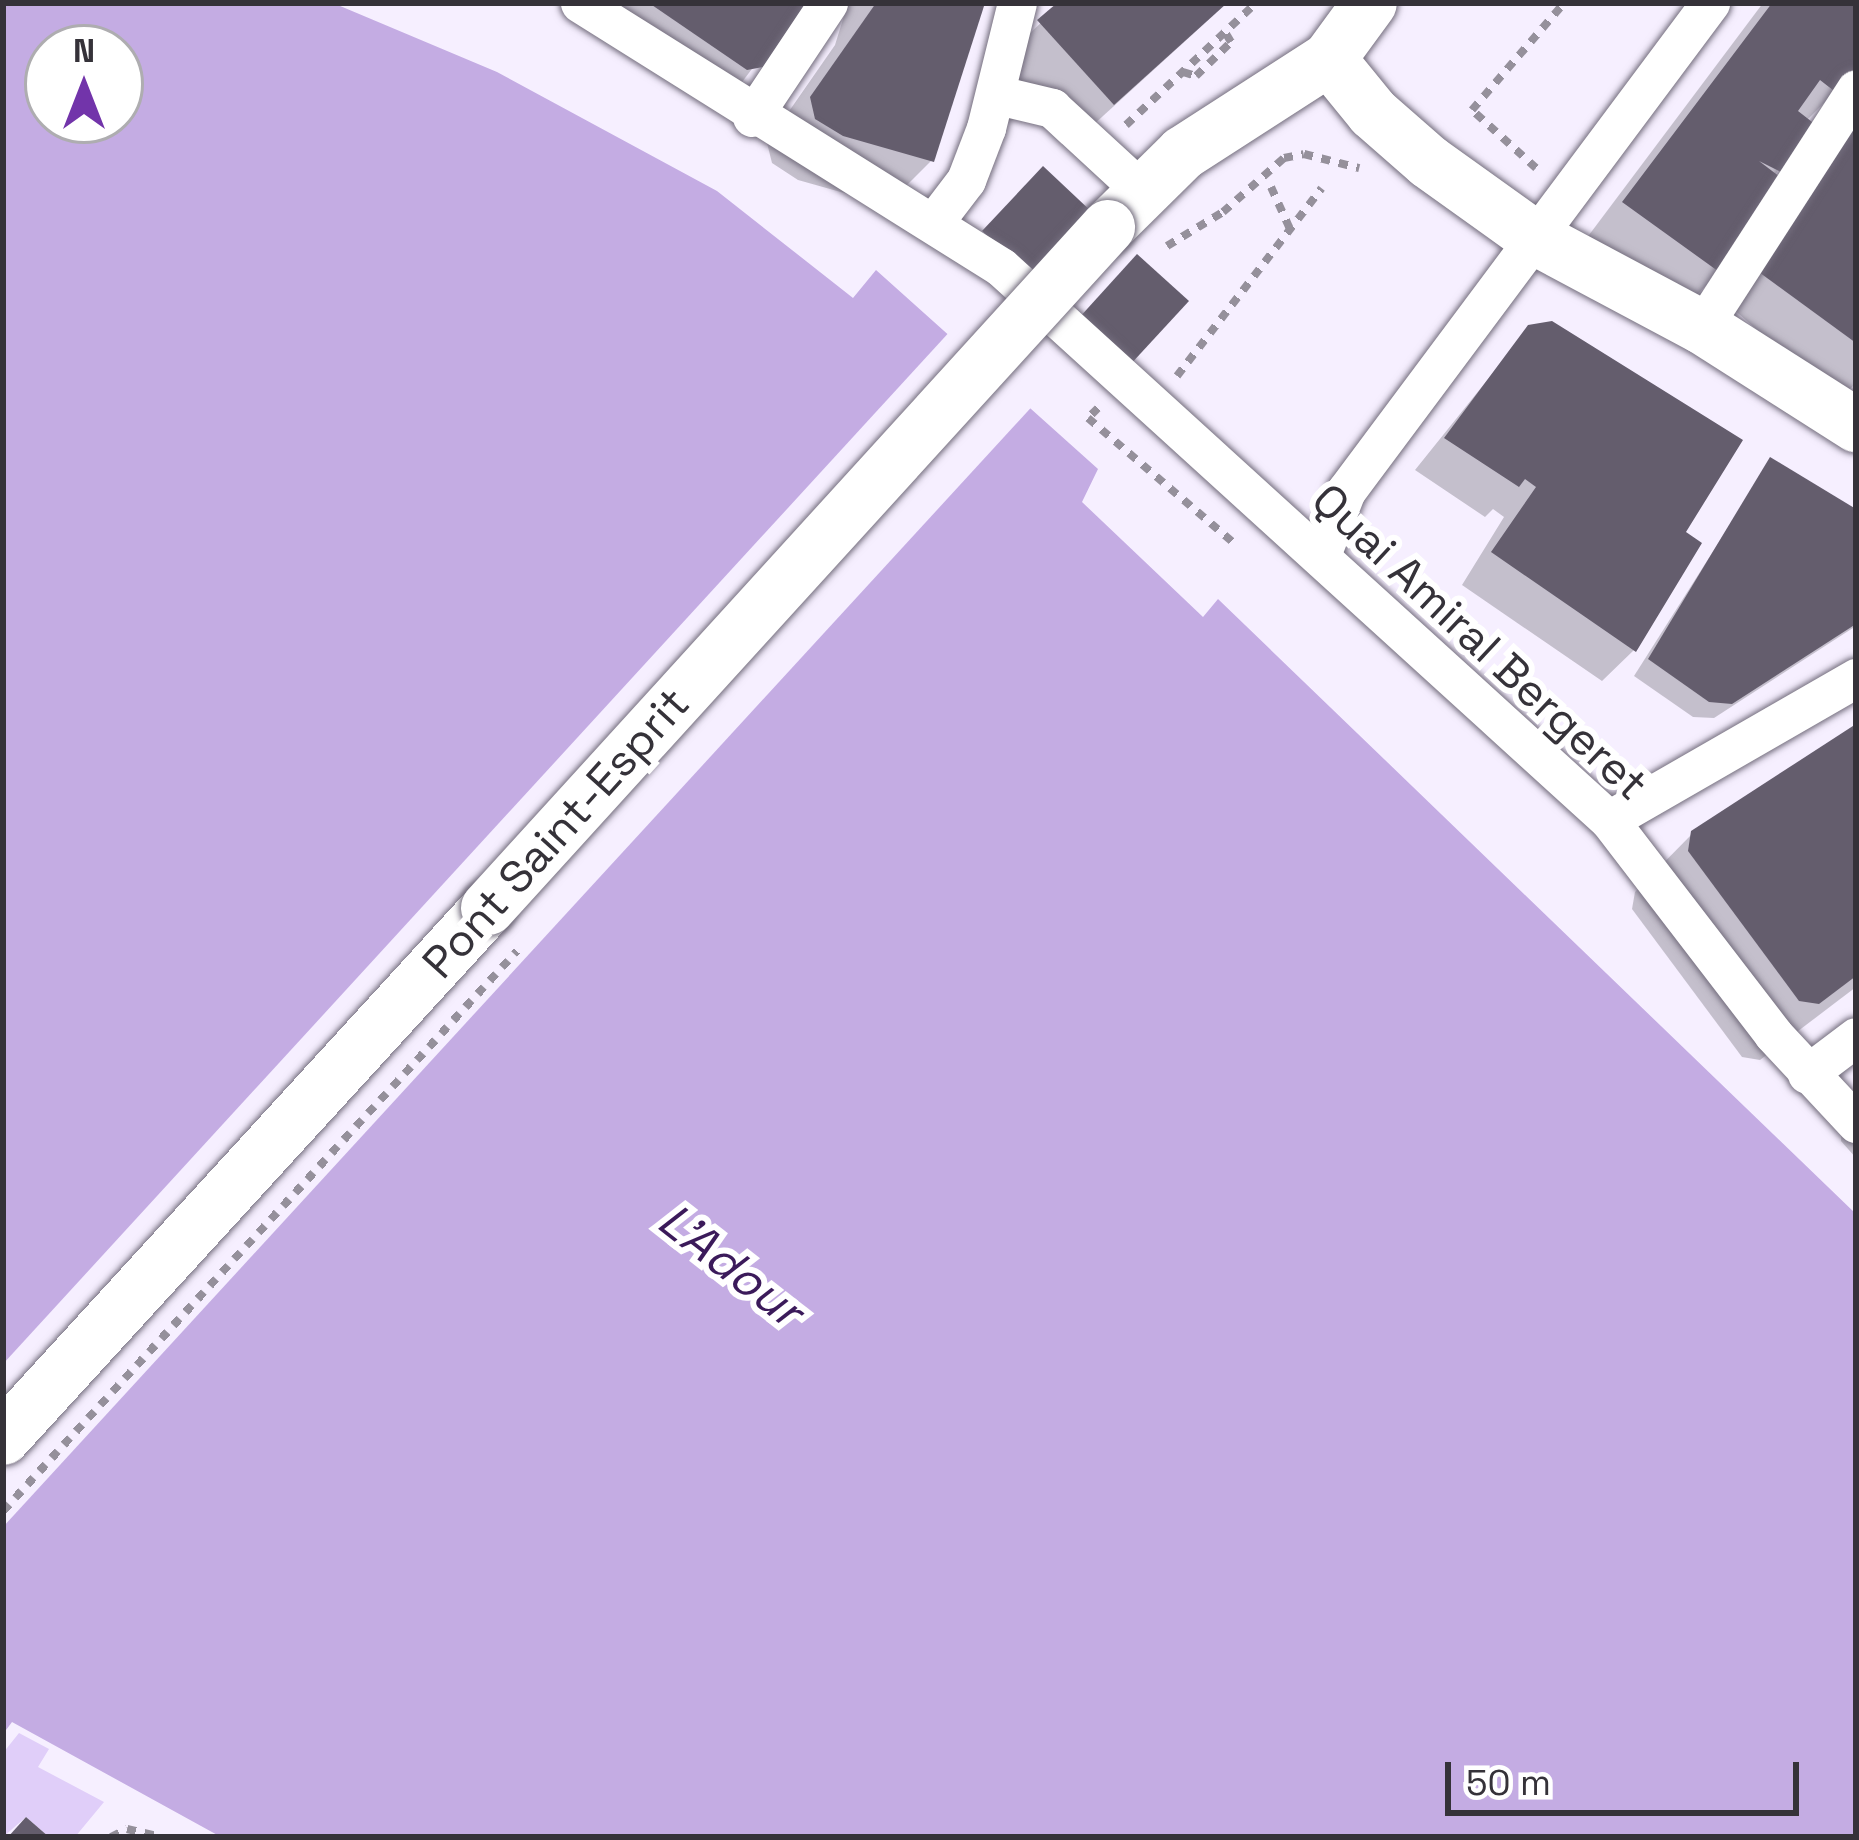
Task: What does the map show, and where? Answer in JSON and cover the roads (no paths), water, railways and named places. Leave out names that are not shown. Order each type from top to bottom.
[{"type":"main road","points":[[1370,3],[1329,59],[1415,150],[1535,238],[1702,327],[1856,425]]},
{"type":"main road","name":"Pont Saint-Esprit","points":[[3,1438],[1108,227],[1183,153],[1329,59]]},
{"type":"street","name":"Quai Amiral Bergeret","points":[[580,3],[764,125],[934,222],[1001,267],[1151,410],[1321,555],[1609,820],[1807,1074],[1856,1123]]},
{"type":"street","points":[[764,125],[828,3]]},
{"type":"street","points":[[934,222],[966,180],[998,95],[1017,3]]},
{"type":"street","points":[[1321,555],[1346,490],[1574,192],[1710,3]]},
{"type":"street","points":[[1702,327],[1856,89]]},
{"type":"street","points":[[998,95],[1052,108],[1127,177]]},
{"type":"street","points":[[1609,820],[1856,678]]},
{"type":"street","points":[[1807,1074],[1856,1037]]},
{"type":"water","name":"L'Adour","points":[[3,3],[333,3],[497,72],[717,191],[853,298],[876,270],[1098,469],[1082,502],[1203,617],[1218,599],[1856,1214],[1856,1837],[221,1837],[12,1722],[3,1734]]}]
